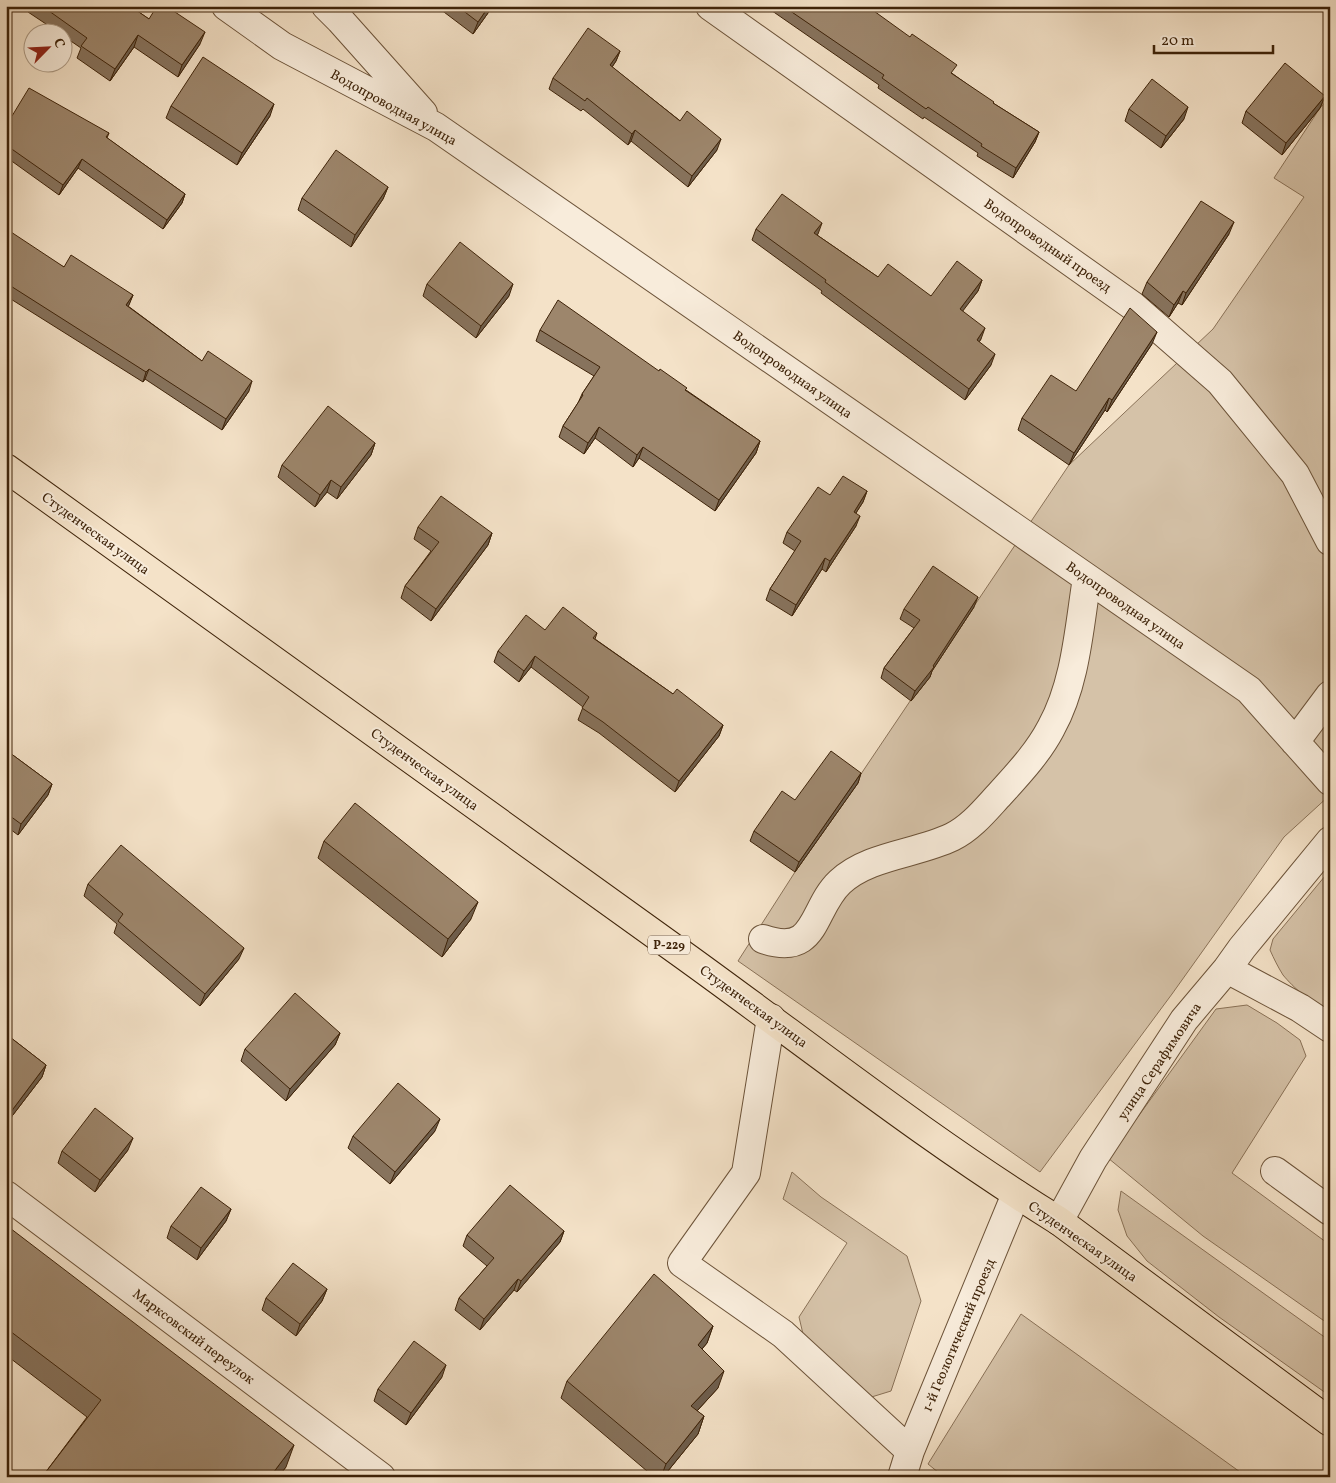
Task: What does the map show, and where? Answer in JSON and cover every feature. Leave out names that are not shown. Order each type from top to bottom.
[{"type":"main road","name":"Студенческая улица","points":[[6,468],[771,1018],[939,1142],[1059,1221],[1330,1422]]},
{"type":"street","name":"Водопроводная улица","points":[[226,6],[282,46],[436,127],[1249,690],[1330,781]]},
{"type":"street","points":[[326,6],[436,127]]},
{"type":"street","name":"Водопроводный проезд","points":[[710,6],[1133,306],[1220,382],[1295,474],[1330,541]]},
{"type":"street","points":[[762,939],[776,944],[798,941],[808,933],[825,902],[840,882],[861,867],[928,847],[954,836],[975,820],[1002,791],[1034,755],[1051,729],[1065,699],[1076,651],[1087,578]]},
{"type":"street","points":[[1295,742],[1330,695]]},
{"type":"street","name":"улица Серафимовича","points":[[1059,1221],[1093,1159],[1184,1020],[1330,841]]},
{"type":"street","points":[[1227,969],[1300,1008],[1330,1028]]},
{"type":"street","points":[[771,1018],[746,1173],[682,1263],[783,1334],[910,1451]]},
{"type":"street","points":[[1275,1171],[1330,1212]]},
{"type":"street","name":"1-й Геологический проезд","points":[[902,1477],[910,1451],[1016,1194]]},
{"type":"street","name":"Марксовский переулок","points":[[6,1196],[382,1477]]},
{"type":"shaded area","points":[[1330,97],[1330,795],[1284,837],[1172,994],[1040,1172],[738,961],[795,872],[1069,465],[1213,329],[1304,197],[1274,178],[1320,108]]},
{"type":"shaded area","points":[[1330,870],[1330,1009],[1311,1001],[1292,985],[1283,975],[1270,950],[1273,939]]},
{"type":"shaded area","points":[[1247,1005],[1277,1023],[1300,1040],[1306,1056],[1232,1173],[1330,1245],[1330,1325],[1203,1236],[1108,1158],[1216,1009]]},
{"type":"shaded area","points":[[792,1172],[821,1197],[907,1256],[921,1301],[891,1391],[865,1399],[807,1351],[799,1317],[847,1243],[783,1199]]},
{"type":"shaded area","points":[[1121,1191],[1330,1341],[1330,1396],[1219,1317],[1147,1261],[1127,1236],[1118,1210]]},
{"type":"shaded area","points":[[1021,1314],[1247,1477],[944,1477],[928,1464]]},
{"type":"building","points":[[42,6],[130,6],[149,19],[157,6],[166,6],[205,32],[182,65],[138,35],[115,69],[81,46],[87,38],[72,27],[72,22],[64,22]]},
{"type":"building","points":[[457,6],[489,6],[478,22]]},
{"type":"building","points":[[783,6],[867,6],[910,37],[912,34],[957,65],[951,73],[993,103],[1039,132],[1016,168],[981,146],[982,144],[928,107],[926,109],[882,78],[884,75]]},
{"type":"building","points":[[588,28],[620,51],[610,65],[680,121],[687,111],[721,139],[692,176],[635,130],[632,134],[587,98],[585,101],[553,78]]},
{"type":"building","points":[[203,57],[274,104],[242,153],[171,106]]},
{"type":"building","points":[[1285,63],[1325,96],[1286,143],[1246,111]]},
{"type":"building","points":[[1152,79],[1188,107],[1166,136],[1129,109]]},
{"type":"building","points":[[29,88],[109,133],[106,137],[185,194],[167,220],[82,159],[63,185],[6,145],[6,112],[12,116]]},
{"type":"building","points":[[336,150],[388,187],[355,235],[302,198]]},
{"type":"building","points":[[782,194],[822,223],[814,233],[878,277],[888,264],[931,296],[957,261],[982,280],[960,309],[985,328],[977,340],[995,354],[969,389],[756,229]]},
{"type":"building","points":[[1201,201],[1234,222],[1186,293],[1183,291],[1174,305],[1147,282]]},
{"type":"building","points":[[11,232],[64,267],[71,255],[133,295],[126,305],[202,361],[208,351],[252,381],[226,419],[149,369],[146,372],[6,283],[6,240]]},
{"type":"building","points":[[460,242],[513,284],[481,326],[427,284]]},
{"type":"building","points":[[558,300],[659,371],[660,369],[687,388],[685,390],[760,441],[719,500],[643,447],[637,455],[599,427],[588,443],[563,426],[600,367],[540,330]]},
{"type":"building","points":[[1130,308],[1157,332],[1112,400],[1109,398],[1074,453],[1022,418],[1051,375],[1076,391]]},
{"type":"building","points":[[328,406],[375,443],[341,487],[331,480],[320,495],[282,465]]},
{"type":"building","points":[[843,476],[867,491],[854,512],[860,516],[830,561],[825,558],[796,605],[770,589],[801,541],[787,532],[818,487],[830,495]]},
{"type":"building","points":[[441,496],[492,533],[436,609],[405,586],[439,542],[418,527]]},
{"type":"building","points":[[933,566],[978,597],[934,667],[915,691],[884,668],[920,620],[904,609]]},
{"type":"building","points":[[563,607],[597,633],[593,638],[673,694],[677,689],[723,725],[679,781],[582,708],[589,697],[535,656],[524,671],[498,651],[526,615],[545,630]]},
{"type":"building","points":[[6,750],[52,784],[21,824],[6,813]]},
{"type":"building","points":[[831,751],[861,773],[799,862],[754,831],[782,791],[795,800]]},
{"type":"building","points":[[355,803],[478,902],[448,939],[324,841]]},
{"type":"building","points":[[121,845],[244,948],[205,994],[118,921],[123,914],[88,884]]},
{"type":"building","points":[[295,993],[340,1033],[290,1089],[245,1049]]},
{"type":"building","points":[[6,1034],[46,1065],[10,1113],[6,1111]]},
{"type":"building","points":[[398,1083],[440,1119],[395,1172],[353,1136]]},
{"type":"building","points":[[95,1108],[133,1138],[100,1180],[62,1151]]},
{"type":"building","points":[[510,1185],[564,1231],[521,1281],[518,1279],[484,1319],[459,1298],[494,1258],[467,1235]]},
{"type":"building","points":[[201,1187],[231,1209],[201,1248],[171,1226]]},
{"type":"building","points":[[6,1225],[294,1445],[270,1477],[42,1477],[101,1400],[6,1328]]},
{"type":"building","points":[[293,1263],[327,1289],[300,1324],[266,1298]]},
{"type":"building","points":[[654,1274],[713,1326],[698,1345],[724,1371],[691,1406],[704,1416],[666,1464],[567,1381]]},
{"type":"building","points":[[414,1341],[446,1365],[411,1413],[378,1389]]}]
